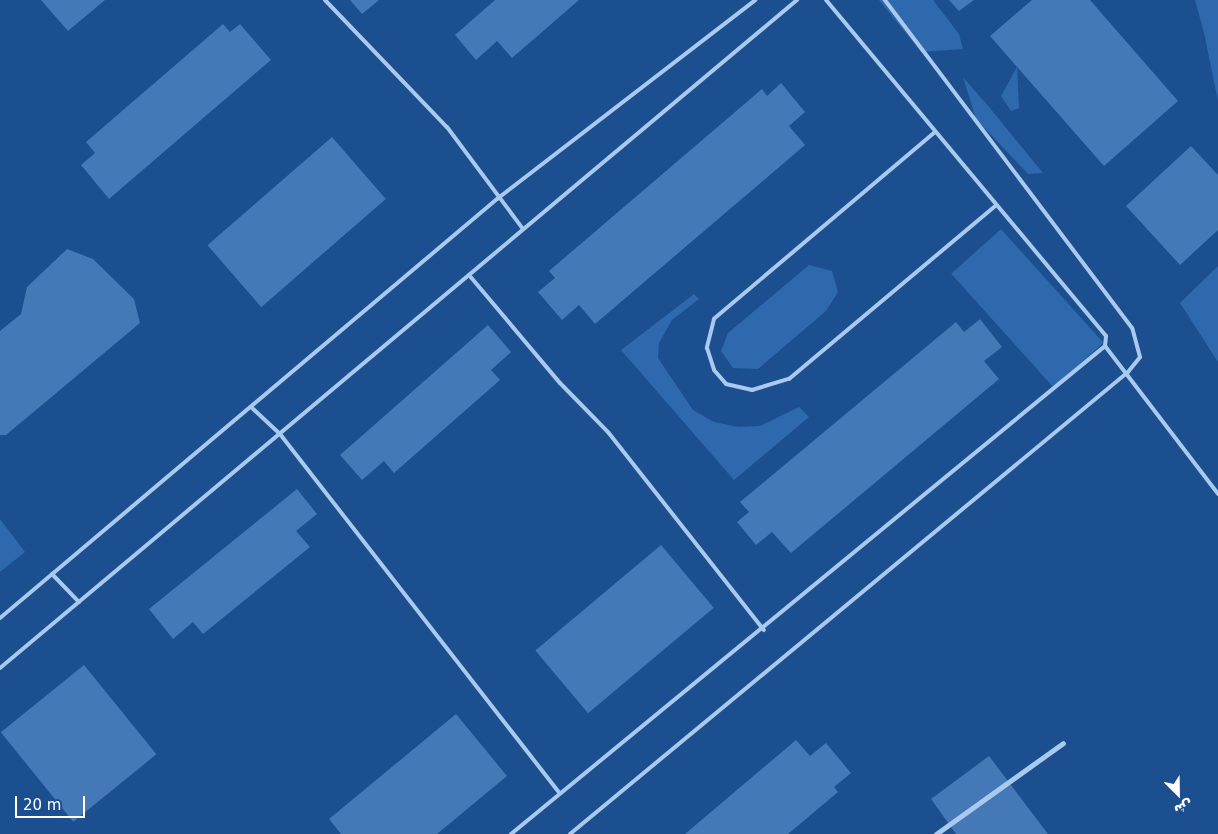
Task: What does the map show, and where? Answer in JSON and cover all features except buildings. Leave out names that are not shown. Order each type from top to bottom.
[{"type":"street","points":[[936,834],[1063,743]]},
{"type":"lane","points":[[325,0],[447,127],[497,199],[523,228]]},
{"type":"lane","points":[[0,618],[497,199],[755,0]]},
{"type":"lane","points":[[0,668],[797,0]]},
{"type":"lane","points":[[826,0],[1106,336],[1106,346],[1128,372],[1218,494]]},
{"type":"lane","points":[[570,834],[1128,372],[1140,357],[1132,328],[885,0]]},
{"type":"lane","points":[[935,132],[714,319],[707,348],[714,370],[726,384],[752,390],[789,379],[996,205]]},
{"type":"lane","points":[[469,275],[560,383],[608,432],[764,630]]},
{"type":"lane","points":[[511,834],[559,792],[764,630],[1106,346]]},
{"type":"lane","points":[[251,407],[280,434],[559,792]]},
{"type":"lane","points":[[52,574],[79,602]]},
{"type":"shaded area","points":[[879,0],[933,0],[959,34],[963,49],[921,52]]},
{"type":"shaded area","points":[[1195,0],[1218,0],[1218,101],[1204,33]]},
{"type":"shaded area","points":[[1017,67],[1019,108],[1011,111],[1001,96]]},
{"type":"shaded area","points":[[963,77],[1043,173],[1028,174],[976,119]]},
{"type":"shaded area","points":[[1001,229],[1103,343],[1054,388],[951,274]]},
{"type":"shaded area","points":[[809,265],[832,271],[838,292],[826,311],[758,369],[733,368],[721,351],[728,333]]},
{"type":"shaded area","points":[[1218,266],[1218,362],[1180,303]]},
{"type":"shaded area","points":[[694,294],[699,299],[672,320],[659,343],[658,358],[693,410],[714,422],[739,427],[760,426],[799,407],[809,417],[734,480],[621,350]]},
{"type":"shaded area","points":[[0,519],[25,552],[0,572]]}]
